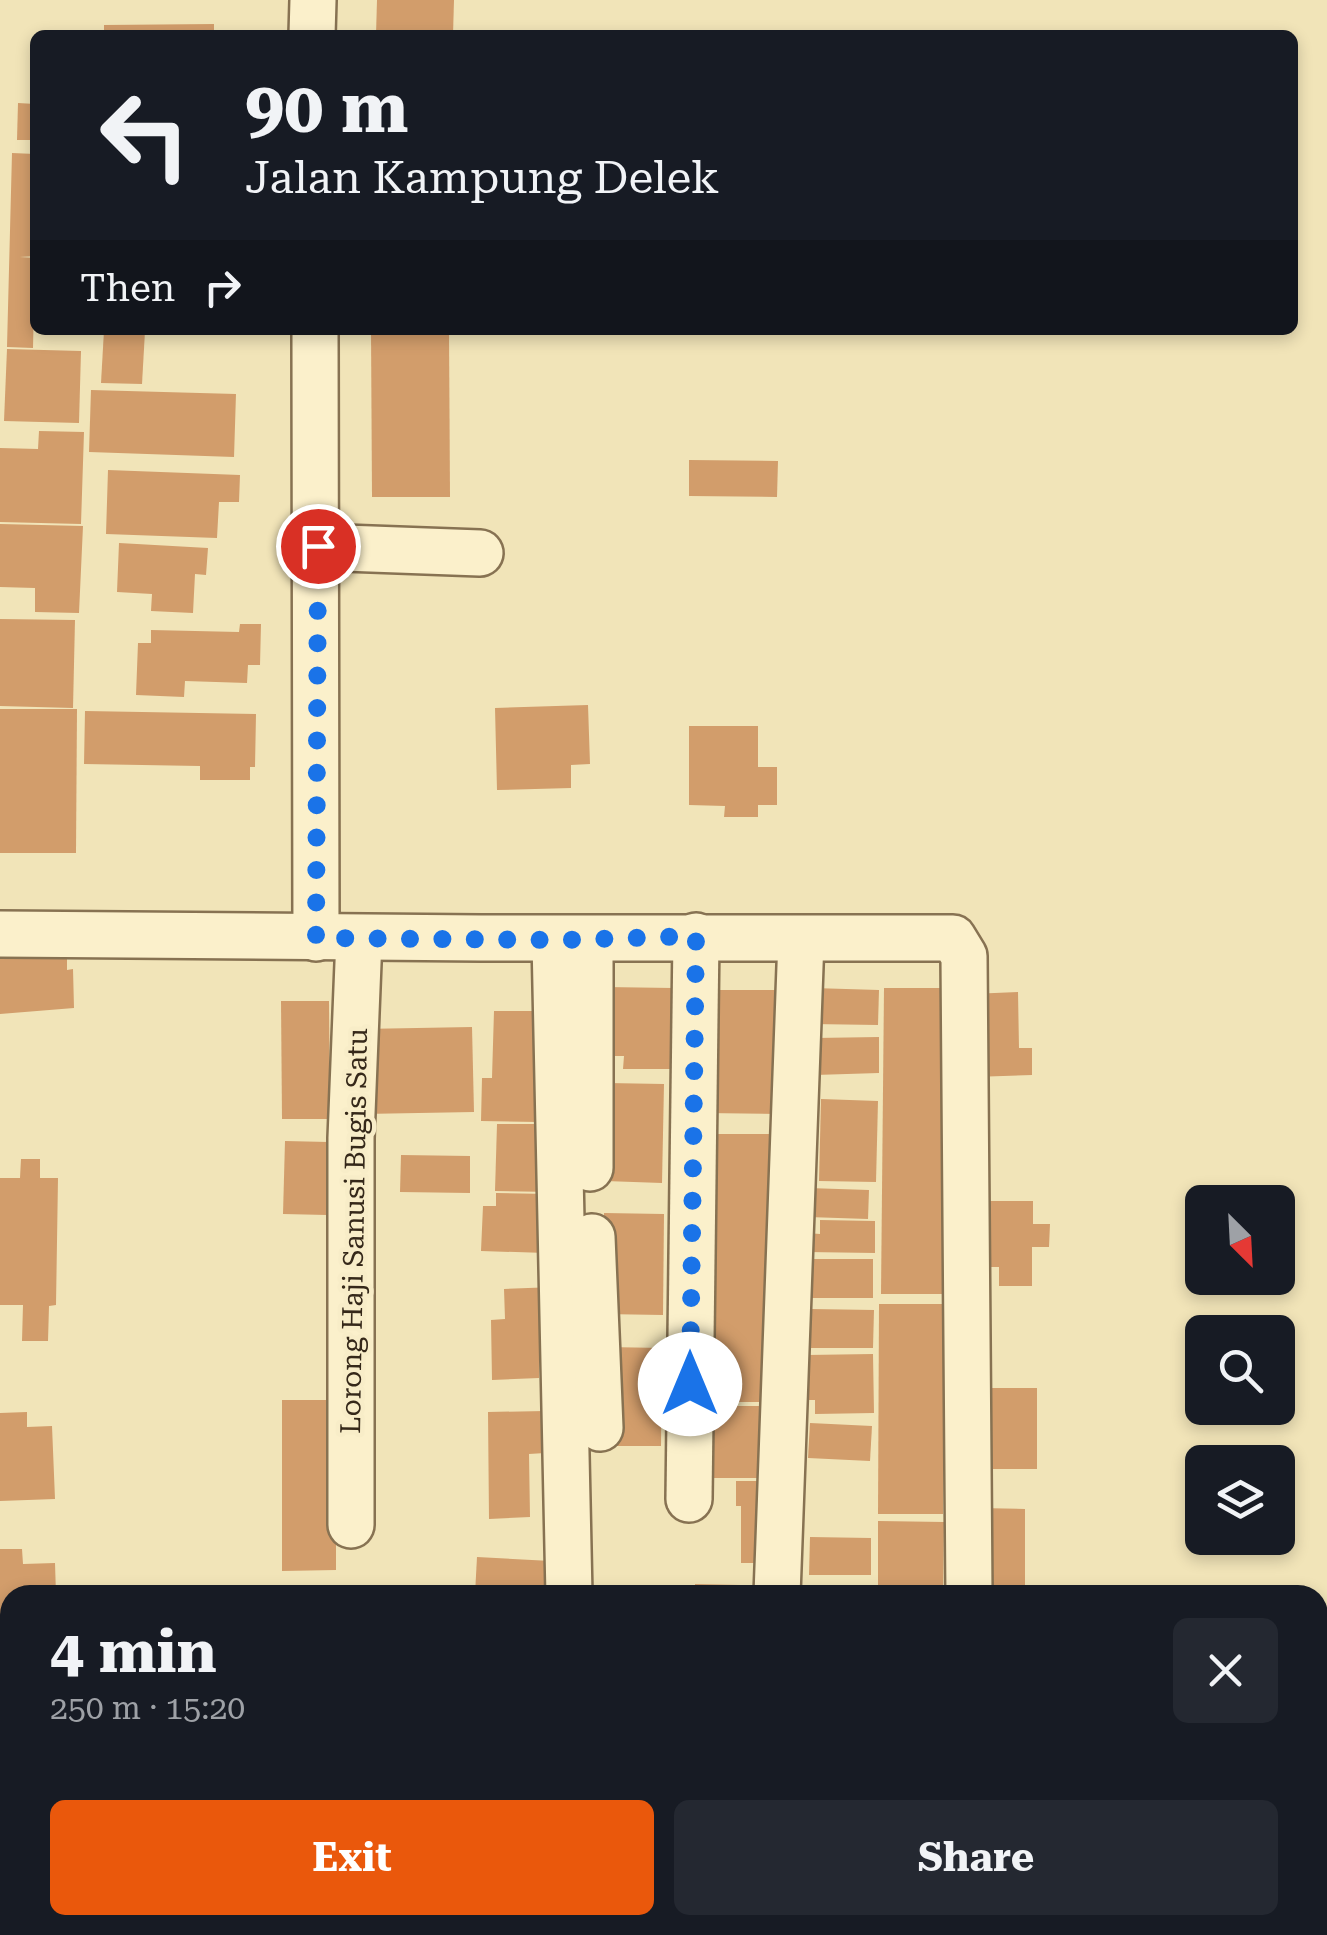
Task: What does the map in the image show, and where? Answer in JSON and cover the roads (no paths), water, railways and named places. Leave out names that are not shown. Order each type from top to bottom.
[{"type":"street","points":[[312,0],[312,30]]},
{"type":"street","name":"Lorong Haji Sanusi Bugis Satu","points":[[315,335],[318,546],[352,1138],[351,1524]]},
{"type":"street","points":[[318,546],[480,553]]},
{"type":"street","points":[[0,934],[573,940],[696,936],[952,938],[964,956],[969,1585]]},
{"type":"street","points":[[689,1498],[696,936]]},
{"type":"street","points":[[777,1585],[802,938]]},
{"type":"street","points":[[573,940],[600,1428]]},
{"type":"street","points":[[569,1585],[573,940]]}]
